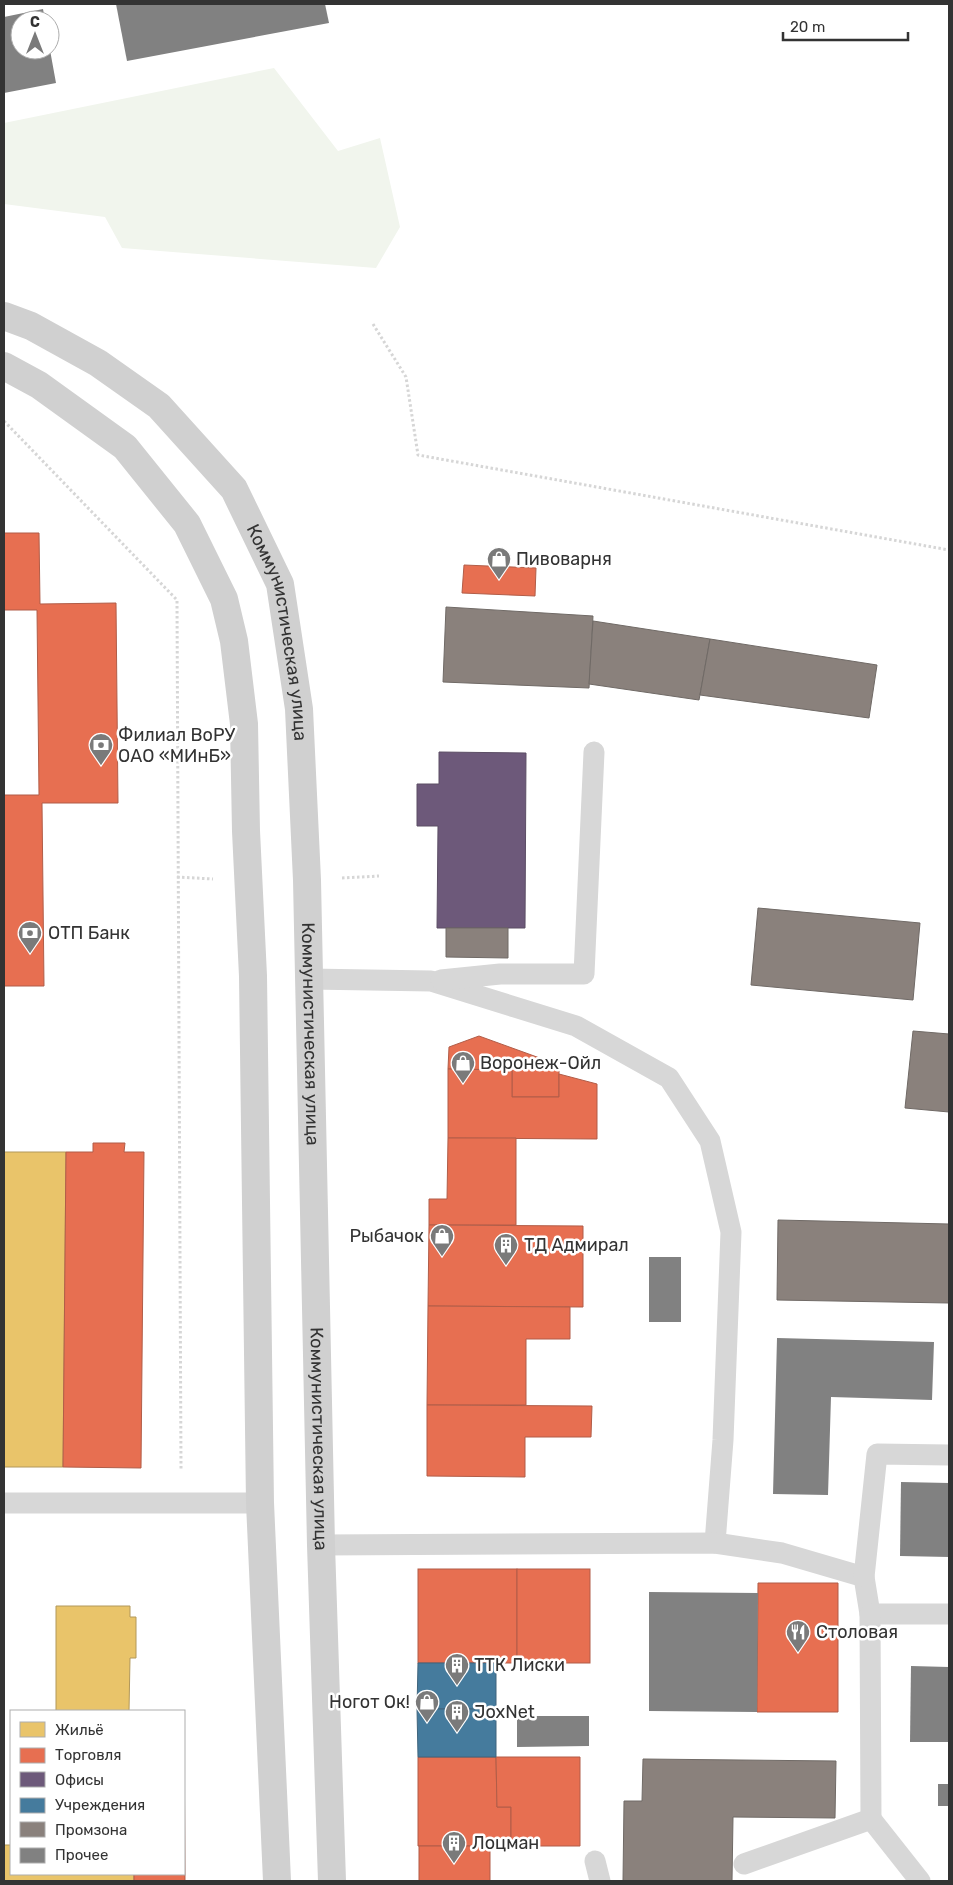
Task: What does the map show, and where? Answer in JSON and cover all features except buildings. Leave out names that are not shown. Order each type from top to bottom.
[{"type":"main road","points":[[4,310],[31,326]]},
{"type":"main road","name":"Коммунистическая улица","points":[[4,316],[31,326],[98,363],[159,406],[234,489],[280,584],[300,709],[307,880],[321,1545],[332,1881]]},
{"type":"main road","points":[[4,366],[39,385],[125,447],[187,524],[224,599],[232,632],[244,724],[246,831],[253,976],[260,1504],[277,1881]]},
{"type":"lane","points":[[309,978],[431,981],[500,974],[584,974],[594,752]]},
{"type":"lane","points":[[431,981],[576,1026],[670,1078],[710,1140],[731,1232],[722,1440],[715,1543]]},
{"type":"lane","points":[[920,1881],[871,1819],[870,1614],[864,1577],[878,1454],[949,1456]]},
{"type":"lane","points":[[4,1503],[260,1504]]},
{"type":"lane","points":[[321,1545],[715,1543],[782,1553],[864,1577]]},
{"type":"lane","points":[[870,1614],[949,1614]]},
{"type":"lane","points":[[744,1864],[871,1819]]},
{"type":"lane","points":[[595,1861],[600,1881]]},
{"type":"path","points":[[373,324],[406,377],[418,455],[949,550]]},
{"type":"path","points":[[4,422],[178,600],[181,1504]]},
{"type":"shaded area","points":[[274,68],[338,151],[380,138],[400,227],[376,268],[122,248],[105,217],[4,204],[4,123]]},
{"type":"place","name":"Пивоварня","points":[[499,580]]},
{"type":"place","name":"Филиал ВоРУ ОАО «МИнБ»","points":[[101,766]]},
{"type":"place","name":"ОТП Банк","points":[[30,954]]},
{"type":"place","name":"Воронеж-Ойл","points":[[463,1084]]},
{"type":"place","name":"Рыбачок","points":[[442,1257]]},
{"type":"place","name":"ТД Адмирал","points":[[506,1266]]},
{"type":"place","name":"Столовая","points":[[798,1653]]},
{"type":"place","name":"ТТК Лиски","points":[[457,1686]]},
{"type":"place","name":"Ногот Ок!","points":[[427,1723]]},
{"type":"place","name":"JoxNet","points":[[457,1733]]},
{"type":"place","name":"Лоцман","points":[[454,1864]]}]
